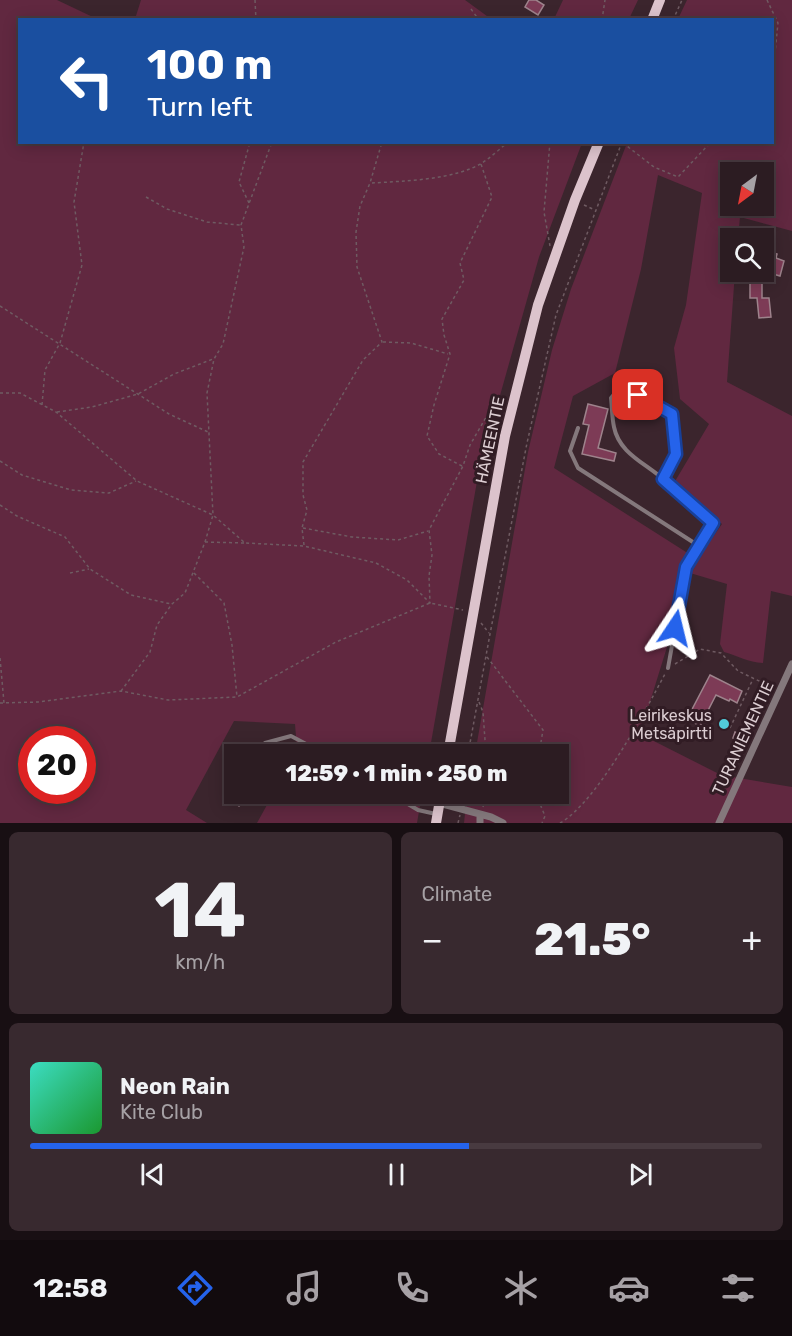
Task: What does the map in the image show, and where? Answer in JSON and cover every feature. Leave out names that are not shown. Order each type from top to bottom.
[{"type":"main road","points":[[653,18],[660,0]]},
{"type":"main road","name":"HÄMEENTIE","points":[[450,744],[505,436],[538,306],[575,200],[598,144]]},
{"type":"street","name":"TURANIEMENTIE","points":[[718,823],[792,664]]},
{"type":"street","points":[[438,808],[480,814],[503,823]]},
{"type":"street","points":[[480,814],[480,823]]},
{"type":"lane","points":[[663,479],[676,454],[672,414],[621,386],[611,398],[614,429],[626,452],[663,479],[713,523],[686,567],[668,668]]},
{"type":"lane","points":[[578,428],[570,451],[578,468],[699,546]]},
{"type":"lane","points":[[264,744],[291,736],[306,744]]},
{"type":"lane","points":[[408,804],[418,810],[438,808]]},
{"type":"path","points":[[255,0],[256,18]]},
{"type":"path","points":[[674,18],[682,0]]},
{"type":"path","points":[[767,0],[778,23],[774,55]]},
{"type":"path","points":[[602,18],[606,1]]},
{"type":"path","points":[[471,9],[478,18]]},
{"type":"path","points":[[42,406],[45,370],[60,344],[82,266],[74,202],[84,144]]},
{"type":"path","points":[[249,144],[239,182],[249,204]]},
{"type":"path","points":[[121,691],[150,652],[158,625],[172,604],[185,593],[213,515],[207,393],[214,359],[223,344],[244,247],[241,225],[271,144]]},
{"type":"path","points":[[381,144],[370,183],[360,206],[356,232],[357,267],[382,342]]},
{"type":"path","points":[[370,183],[414,180],[456,172],[481,164],[506,144]]},
{"type":"path","points":[[550,144],[544,212],[550,246]]},
{"type":"path","points":[[470,744],[527,444],[556,315],[621,144]]},
{"type":"path","points":[[625,144],[654,167],[678,177],[709,144]]},
{"type":"path","points":[[463,466],[439,454],[427,436],[450,354],[442,319],[464,280],[460,263],[492,197],[481,164]]},
{"type":"path","points":[[146,197],[167,208],[207,222],[241,225]]},
{"type":"path","points":[[575,200],[595,210]]},
{"type":"path","points":[[0,306],[169,414],[209,432]]},
{"type":"path","points":[[304,546],[302,528],[307,510],[303,495],[303,462],[363,360],[382,342],[411,343],[450,354]]},
{"type":"path","points":[[56,412],[92,407],[138,394],[174,375],[214,359]]},
{"type":"path","points":[[0,393],[20,393],[56,412],[137,481],[213,515],[245,543]]},
{"type":"path","points":[[430,603],[429,576],[432,555],[429,530],[485,419],[502,410]]},
{"type":"path","points":[[0,461],[22,474],[71,490],[109,493],[137,481]]},
{"type":"path","points":[[0,505],[16,516],[65,537],[90,569],[131,595],[172,604]]},
{"type":"path","points":[[302,528],[352,537],[398,540],[429,530]]},
{"type":"path","points":[[205,542],[304,546],[376,563],[408,580],[430,603],[472,613]]},
{"type":"path","points":[[70,573],[90,569]]},
{"type":"path","points":[[194,573],[224,603],[232,645],[237,698]]},
{"type":"path","points":[[0,703],[38,702],[121,691],[168,700],[237,698],[336,642],[430,603]]},
{"type":"path","points":[[560,823],[579,807],[596,787],[643,715],[668,668],[700,650],[721,653],[738,670],[780,692]]},
{"type":"path","points":[[486,656],[543,730],[541,744]]},
{"type":"path","points":[[0,658],[4,704]]},
{"type":"path","points":[[730,728],[753,678]]},
{"type":"path","points":[[478,701],[483,712],[485,744]]},
{"type":"path","points":[[480,814],[483,804]]},
{"type":"path","points":[[540,804],[545,816],[542,823]]},
{"type":"shaded area","points":[[0,0],[57,0],[95,18],[18,18],[18,144],[582,144],[539,257],[479,470],[431,744],[297,744],[295,724],[234,721],[186,810],[207,823],[0,823]]},
{"type":"shaded area","points":[[141,0],[465,0],[490,18],[135,18]]},
{"type":"shaded area","points":[[563,0],[638,0],[629,18],[554,18]]},
{"type":"shaded area","points":[[687,0],[792,0],[792,231],[740,217],[739,228],[720,228],[720,282],[734,282],[727,382],[792,416],[792,596],[771,591],[763,663],[753,661],[724,652],[720,644],[727,584],[690,573],[640,734],[721,775],[792,787],[792,823],[464,823],[466,804],[569,804],[569,744],[477,744],[528,452],[552,350],[571,289],[627,144],[774,144],[774,18],[678,18]],"holes":[[[658,175],[702,193],[686,305],[674,348],[680,399],[709,424],[674,483],[722,524],[697,559],[554,468],[573,396],[615,373],[641,269]]]},
{"type":"shaded area","points":[[267,804],[420,804],[417,823],[257,823]]},
{"type":"building","points":[[529,0],[536,0],[544,5],[538,15],[525,7]]},
{"type":"building","points":[[774,253],[777,254],[776,258],[784,261],[780,276],[774,274]]},
{"type":"building","points":[[750,282],[762,282],[762,298],[769,298],[771,317],[759,318],[757,298],[750,298]]},
{"type":"building","points":[[588,404],[608,409],[598,448],[616,453],[614,461],[582,454],[589,425],[583,424]]},
{"type":"building","points":[[710,675],[742,691],[737,703],[716,695],[700,726],[687,719]]},
{"type":"building","points":[[735,732],[747,736],[738,753],[731,750],[736,739],[733,738]]},
{"type":"place","name":"Leirikeskus Metsäpirtti","points":[[724,724]]},
{"type":"route","points":[[638,395],[672,414],[676,454],[663,479],[713,523],[686,567],[675,628]]}]
